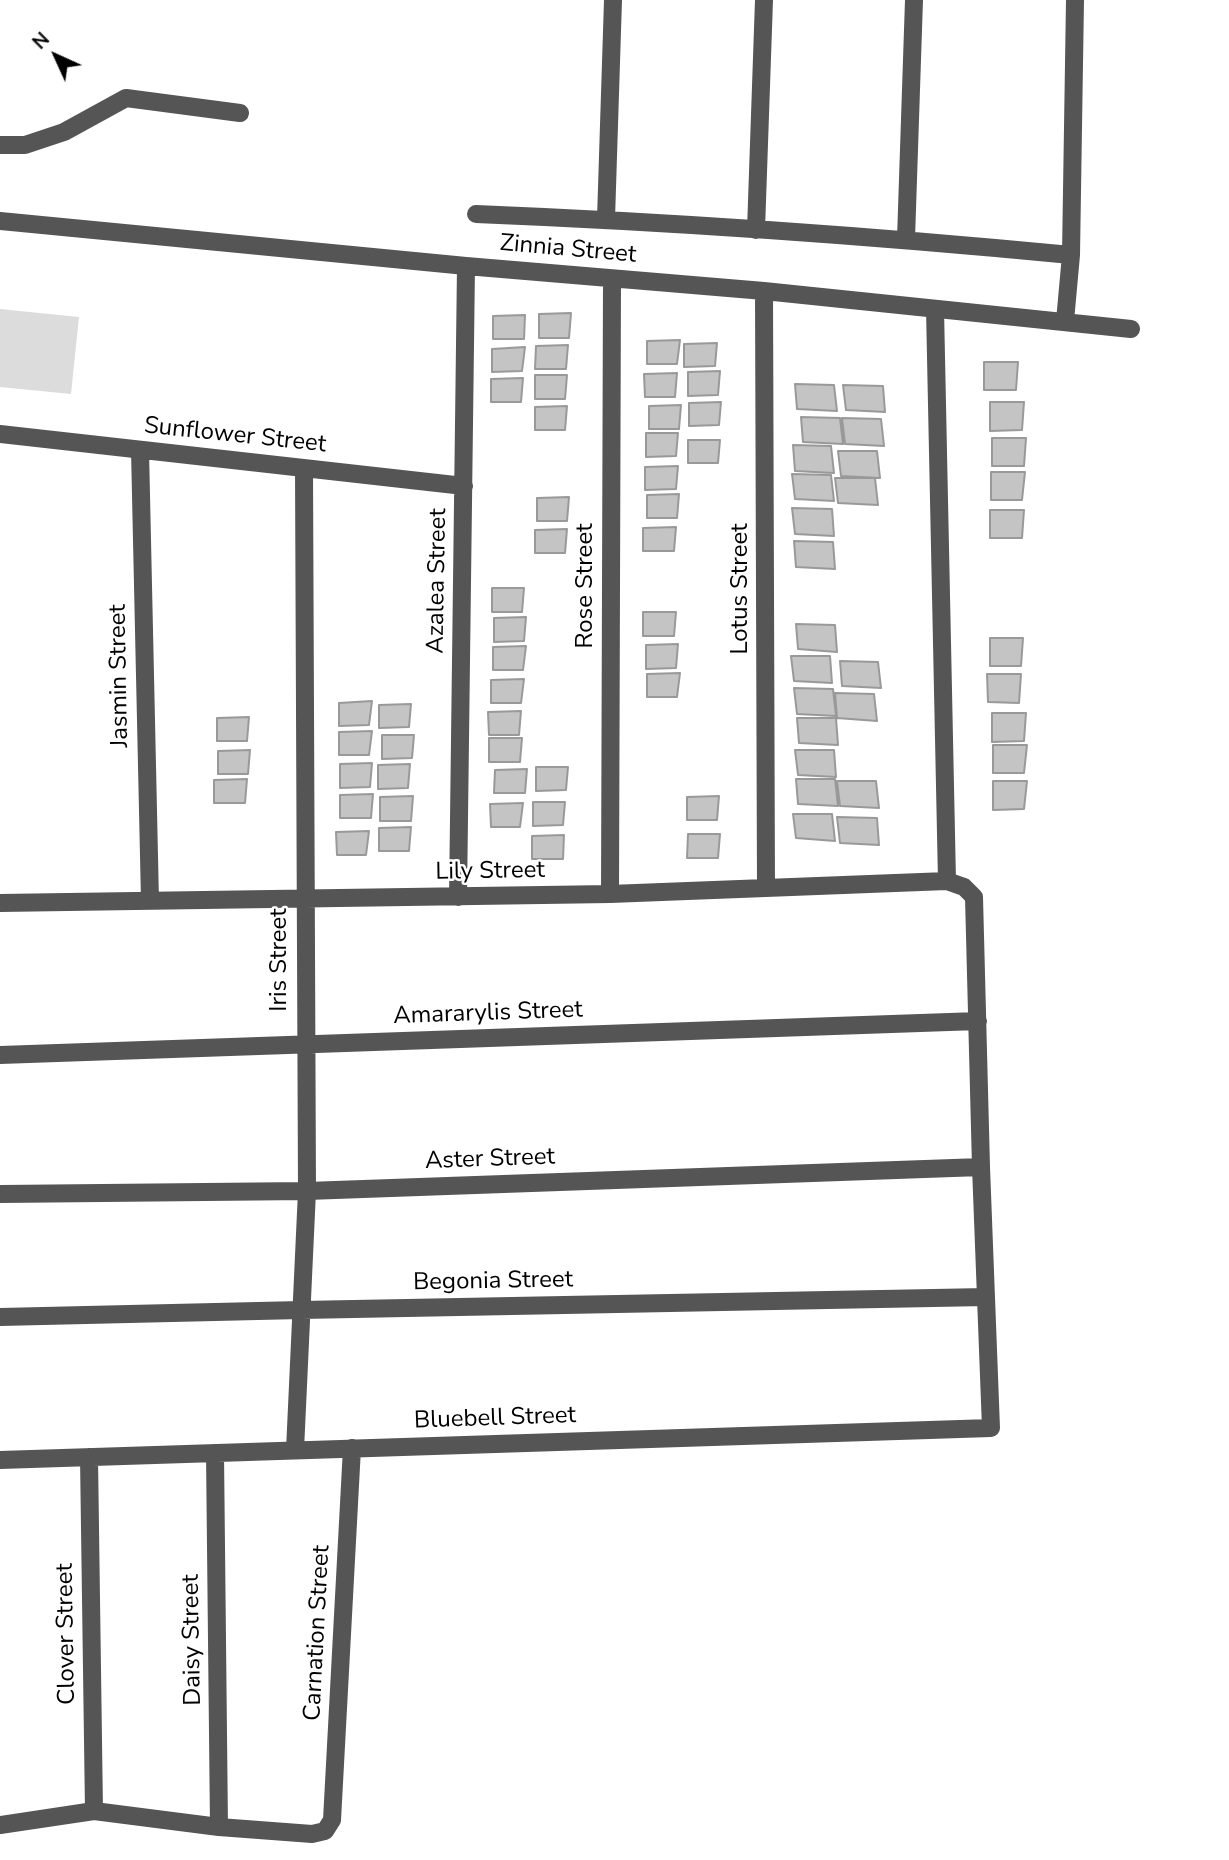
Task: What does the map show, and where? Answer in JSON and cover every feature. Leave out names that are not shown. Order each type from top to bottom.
[{"type":"street","points":[[606,219],[613,0]]},
{"type":"street","points":[[756,230],[764,0]]},
{"type":"street","points":[[906,239],[914,0]]},
{"type":"street","points":[[1065,321],[1071,255],[1075,0]]},
{"type":"street","points":[[0,145],[25,145],[64,131],[126,98],[240,113]]},
{"type":"street","points":[[476,214],[606,219],[906,239],[1071,255]]},
{"type":"street","name":"Zinnia Street","points":[[0,221],[466,266],[764,291],[1131,329]]},
{"type":"street","name":"Azalea Street","points":[[458,897],[466,266]]},
{"type":"street","name":"Rose Street","points":[[610,894],[612,279]]},
{"type":"street","name":"Lotus Street","points":[[764,291],[766,887]]},
{"type":"street","points":[[935,309],[947,881],[964,887],[974,898],[986,1297]]},
{"type":"street","name":"Sunflower Street","points":[[0,434],[464,486]]},
{"type":"street","name":"Jasmin Street","points":[[140,450],[150,901]]},
{"type":"street","name":"Iris Street","points":[[295,1450],[307,1191],[304,469]]},
{"type":"street","name":"Lily Street","points":[[0,903],[610,894],[947,881]]},
{"type":"street","name":"Amararylis Street","points":[[0,1055],[978,1021]]},
{"type":"street","name":"Aster Street","points":[[0,1194],[307,1191],[981,1167]]},
{"type":"street","name":"Begonia Street","points":[[0,1317],[986,1297]]},
{"type":"street","name":"Bluebell Street","points":[[0,1460],[991,1428],[986,1297]]},
{"type":"street","name":"Carnation Street","points":[[219,1827],[312,1834],[325,1830],[332,1820],[352,1448]]},
{"type":"street","name":"Daisy Street","points":[[215,1453],[219,1827]]},
{"type":"street","name":"Clover Street","points":[[89,1457],[94,1811]]},
{"type":"street","points":[[0,1825],[94,1811],[219,1827]]},
{"type":"shaded area","points":[[0,309],[79,317],[71,394],[0,387]]},
{"type":"building","points":[[571,313],[569,338],[539,338],[539,314]]},
{"type":"building","points":[[525,315],[524,339],[493,339],[493,316]]},
{"type":"building","points":[[680,340],[677,364],[647,364],[647,341]]},
{"type":"building","points":[[717,343],[715,366],[684,367],[684,344]]},
{"type":"building","points":[[568,345],[566,369],[535,369],[536,346]]},
{"type":"building","points":[[525,347],[522,371],[492,372],[492,349]]},
{"type":"building","points":[[984,362],[1018,362],[1016,390],[984,390]]},
{"type":"building","points":[[720,371],[718,395],[688,396],[688,372]]},
{"type":"building","points":[[677,373],[675,397],[645,397],[644,374]]},
{"type":"building","points":[[535,375],[567,375],[565,399],[535,399]]},
{"type":"building","points":[[523,378],[521,402],[491,402],[491,379]]},
{"type":"building","points":[[795,384],[834,385],[837,411],[797,409]]},
{"type":"building","points":[[843,385],[883,386],[885,412],[846,410]]},
{"type":"building","points":[[721,402],[719,425],[689,426],[689,403]]},
{"type":"building","points":[[990,402],[1024,402],[1022,430],[990,431]]},
{"type":"building","points":[[681,405],[679,429],[649,429],[649,406]]},
{"type":"building","points":[[567,406],[565,430],[535,430],[535,407]]},
{"type":"building","points":[[801,417],[840,418],[843,444],[803,442]]},
{"type":"building","points":[[842,418],[881,419],[884,446],[845,444]]},
{"type":"building","points":[[646,433],[678,433],[676,456],[646,457]]},
{"type":"building","points":[[992,438],[1026,438],[1024,466],[992,466]]},
{"type":"building","points":[[688,440],[720,440],[718,463],[688,463]]},
{"type":"building","points":[[793,445],[831,446],[834,473],[795,471]]},
{"type":"building","points":[[838,451],[877,451],[880,478],[841,476]]},
{"type":"building","points":[[678,466],[676,489],[645,490],[645,467]]},
{"type":"building","points":[[991,472],[1025,472],[1022,500],[991,500]]},
{"type":"building","points":[[792,474],[831,475],[834,501],[795,499]]},
{"type":"building","points":[[835,478],[875,478],[878,505],[838,503]]},
{"type":"building","points":[[679,494],[677,518],[647,518],[647,495]]},
{"type":"building","points":[[569,497],[567,521],[537,521],[537,498]]},
{"type":"building","points":[[792,508],[832,509],[834,536],[795,534]]},
{"type":"building","points":[[990,510],[1024,510],[1022,538],[990,538]]},
{"type":"building","points":[[676,527],[674,551],[643,551],[643,528]]},
{"type":"building","points":[[567,529],[565,553],[535,553],[535,530]]},
{"type":"building","points":[[794,541],[833,542],[835,569],[796,567]]},
{"type":"building","points":[[492,588],[524,588],[522,612],[492,612]]},
{"type":"building","points":[[643,612],[676,612],[674,636],[643,636]]},
{"type":"building","points":[[526,617],[524,641],[494,642],[494,618]]},
{"type":"building","points":[[796,624],[835,625],[837,652],[798,649]]},
{"type":"building","points":[[990,638],[1023,638],[1021,666],[990,666]]},
{"type":"building","points":[[678,644],[676,668],[646,669],[646,645]]},
{"type":"building","points":[[526,646],[523,670],[493,670],[493,647]]},
{"type":"building","points":[[791,656],[830,656],[832,683],[794,681]]},
{"type":"building","points":[[840,661],[878,662],[881,688],[842,686]]},
{"type":"building","points":[[680,673],[677,697],[647,697],[647,674]]},
{"type":"building","points":[[987,674],[1021,674],[1019,703],[988,702]]},
{"type":"building","points":[[524,679],[521,703],[491,703],[491,680]]},
{"type":"building","points":[[794,688],[833,689],[836,716],[797,714]]},
{"type":"building","points":[[835,693],[874,694],[877,721],[837,718]]},
{"type":"building","points":[[372,701],[369,725],[339,726],[339,703]]},
{"type":"building","points":[[411,704],[409,727],[379,728],[379,705]]},
{"type":"building","points":[[521,711],[519,735],[489,735],[488,712]]},
{"type":"building","points":[[992,713],[1026,713],[1024,741],[992,742]]},
{"type":"building","points":[[249,717],[247,741],[217,741],[217,718]]},
{"type":"building","points":[[797,718],[836,718],[838,745],[799,743]]},
{"type":"building","points":[[372,731],[369,755],[339,755],[339,732]]},
{"type":"building","points":[[382,735],[414,735],[412,758],[382,759]]},
{"type":"building","points":[[489,738],[522,738],[520,762],[489,762]]},
{"type":"building","points":[[993,745],[1027,745],[1024,773],[993,773]]},
{"type":"building","points":[[250,750],[248,774],[218,774],[218,751]]},
{"type":"building","points":[[795,750],[834,750],[836,777],[798,775]]},
{"type":"building","points":[[372,763],[370,787],[340,788],[340,764]]},
{"type":"building","points":[[410,764],[408,788],[378,789],[378,765]]},
{"type":"building","points":[[536,767],[568,767],[566,790],[536,791]]},
{"type":"building","points":[[527,769],[525,793],[494,793],[495,770]]},
{"type":"building","points":[[247,779],[245,803],[214,803],[214,780]]},
{"type":"building","points":[[796,779],[835,779],[838,806],[798,804]]},
{"type":"building","points":[[837,781],[876,781],[879,808],[840,806]]},
{"type":"building","points":[[993,781],[1027,781],[1024,809],[993,810]]},
{"type":"building","points":[[373,794],[371,818],[340,818],[340,795]]},
{"type":"building","points":[[413,796],[411,821],[380,821],[380,797]]},
{"type":"building","points":[[719,796],[717,820],[687,820],[687,797]]},
{"type":"building","points":[[533,802],[565,802],[563,825],[533,826]]},
{"type":"building","points":[[523,803],[520,827],[491,827],[490,804]]},
{"type":"building","points":[[793,814],[832,814],[835,841],[796,838]]},
{"type":"building","points":[[837,817],[877,818],[879,845],[840,843]]},
{"type":"building","points":[[411,827],[409,851],[379,851],[379,828]]},
{"type":"building","points":[[369,831],[366,855],[337,855],[336,832]]},
{"type":"building","points":[[688,834],[720,834],[718,858],[687,858]]},
{"type":"building","points":[[564,835],[563,859],[532,859],[532,836]]}]
